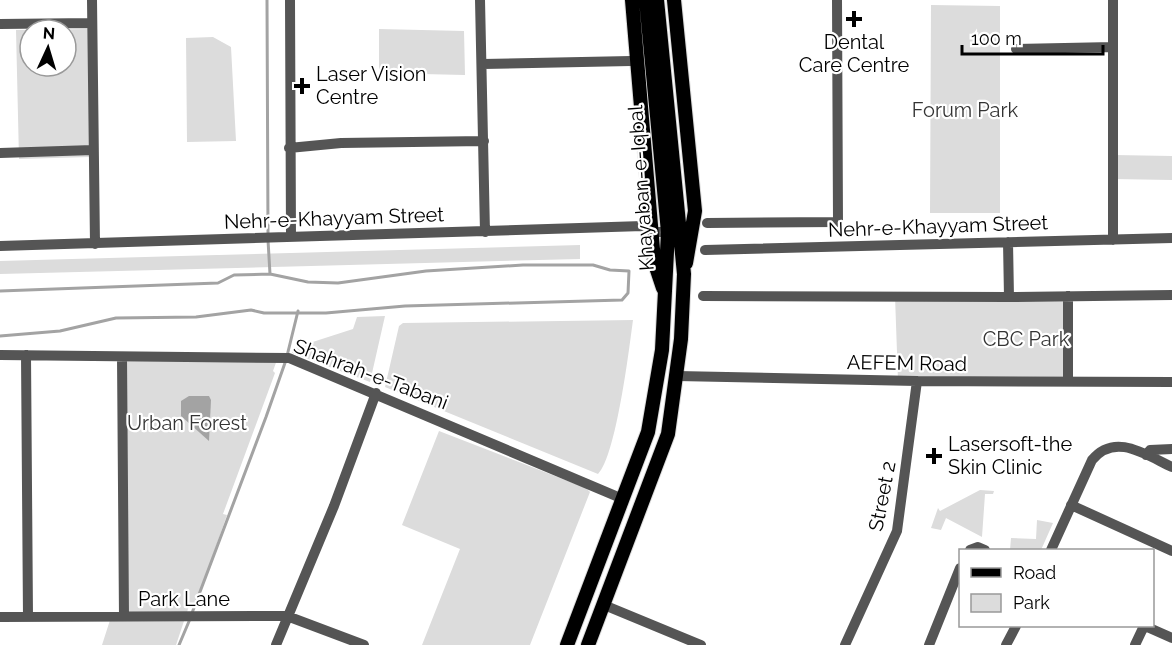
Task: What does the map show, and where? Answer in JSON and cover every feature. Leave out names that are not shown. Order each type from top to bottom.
[{"type":"main road","points":[[632,0],[654,261],[666,299]]},
{"type":"main road","name":"Khayaban-e-Iqbal","points":[[567,645],[648,432],[662,350],[668,232],[646,0]]},
{"type":"main road","name":"Khayaban-e-Iqbal","points":[[588,645],[668,434],[677,376],[684,274],[657,0]]},
{"type":"main road","points":[[674,0],[695,211],[692,239],[684,274]]},
{"type":"street","points":[[92,0],[95,244]]},
{"type":"street","points":[[290,0],[291,237]]},
{"type":"street","points":[[480,0],[485,232]]},
{"type":"street","points":[[707,224],[838,222],[837,0]]},
{"type":"street","points":[[1113,0],[1113,240]]},
{"type":"street","points":[[0,24],[92,22]]},
{"type":"street","points":[[1016,49],[1113,47]]},
{"type":"street","points":[[483,64],[631,61]]},
{"type":"street","points":[[289,148],[341,143],[484,141]]},
{"type":"street","points":[[0,153],[93,150]]},
{"type":"street","name":"Nehr-e-Khayyam Street","points":[[0,246],[643,226],[652,232],[668,232]]},
{"type":"street","name":"Nehr-e-Khayyam Street","points":[[705,250],[1172,238]]},
{"type":"street","points":[[1008,242],[1009,297]]},
{"type":"street","points":[[703,296],[1172,295]]},
{"type":"street","points":[[1068,296],[1068,381]]},
{"type":"street","name":"Shahrah-e-Tabani","points":[[0,355],[289,358],[608,490],[623,499]]},
{"type":"street","points":[[27,355],[28,617]]},
{"type":"street","points":[[122,357],[124,617]]},
{"type":"street","name":"AEFEM Road","points":[[677,376],[917,381],[1172,382]]},
{"type":"street","name":"Street 2","points":[[845,645],[897,531],[917,381]]},
{"type":"street","points":[[276,645],[334,506],[376,393]]},
{"type":"street","points":[[1051,549],[1092,460],[1100,451],[1109,447],[1130,446],[1172,467]]},
{"type":"street","points":[[1146,455],[1150,450],[1172,450]]},
{"type":"street","points":[[1071,506],[1172,551]]},
{"type":"street","points":[[929,645],[959,570]]},
{"type":"street","points":[[603,605],[702,645]]},
{"type":"street","name":"Park Lane","points":[[0,617],[287,616],[364,645]]},
{"type":"street","points":[[1006,645],[1015,627]]},
{"type":"street","points":[[1135,645],[1144,627]]},
{"type":"street","points":[[1146,627],[1172,638]]},
{"type":"green space","name":"Forum Park","points":[[931,5],[1000,6],[1000,213],[930,213]]},
{"type":"green space","points":[[78,29],[89,29],[90,157],[19,159],[16,30],[18,30],[18,78],[78,78]]},
{"type":"green space","points":[[379,29],[464,31],[465,75],[379,73]]},
{"type":"green space","points":[[213,37],[231,47],[236,141],[187,142],[186,38]]},
{"type":"green space","points":[[1114,155],[1172,156],[1172,180],[1113,179]]},
{"type":"green space","points":[[580,245],[580,259],[0,274],[0,261]]},
{"type":"green space","name":"CBC Park","points":[[895,296],[1068,296],[1068,381],[898,381]]},
{"type":"green space","points":[[385,316],[370,382],[292,353],[294,348],[353,329],[357,317]]},
{"type":"green space","points":[[633,320],[616,425],[605,463],[598,474],[385,387],[399,326],[403,323]]},
{"type":"green space","name":"Urban Forest","points":[[122,357],[278,357],[273,371],[275,373],[223,514],[227,515],[196,603],[190,603],[176,645],[102,645],[111,617],[124,617]]},
{"type":"green space","points":[[439,431],[586,488],[590,492],[530,645],[422,645],[460,549],[402,525]]},
{"type":"green space","points":[[980,490],[994,491],[993,494],[985,494],[982,537],[946,518],[941,530],[931,528],[938,508],[940,511]]},
{"type":"green space","points":[[1037,520],[1053,523],[1041,549],[1010,549],[1011,538],[1036,539]]},
{"type":"shaded area","points":[[189,396],[209,396],[211,400],[209,441],[181,416],[181,401]]},
{"type":"waterway","points":[[267,0],[268,234]]},
{"type":"waterway","points":[[268,240],[270,274]]},
{"type":"waterway","points":[[0,291],[218,283],[234,275],[270,274],[308,282],[338,283],[426,271],[523,265],[593,265],[610,270],[629,271],[628,293],[622,300],[405,306],[326,313],[264,313],[251,310],[196,317],[116,318],[60,331],[0,336]]},
{"type":"waterway","points":[[192,613],[266,417],[286,360],[298,311]]},
{"type":"waterway","points":[[179,645],[190,619]]},
{"type":"place","name":"Dental Care Centre","points":[[854,19]]},
{"type":"place","name":"Laser Vision Centre","points":[[302,86]]},
{"type":"place","name":"Lasersoft-the Skin Clinic","points":[[934,456]]}]
